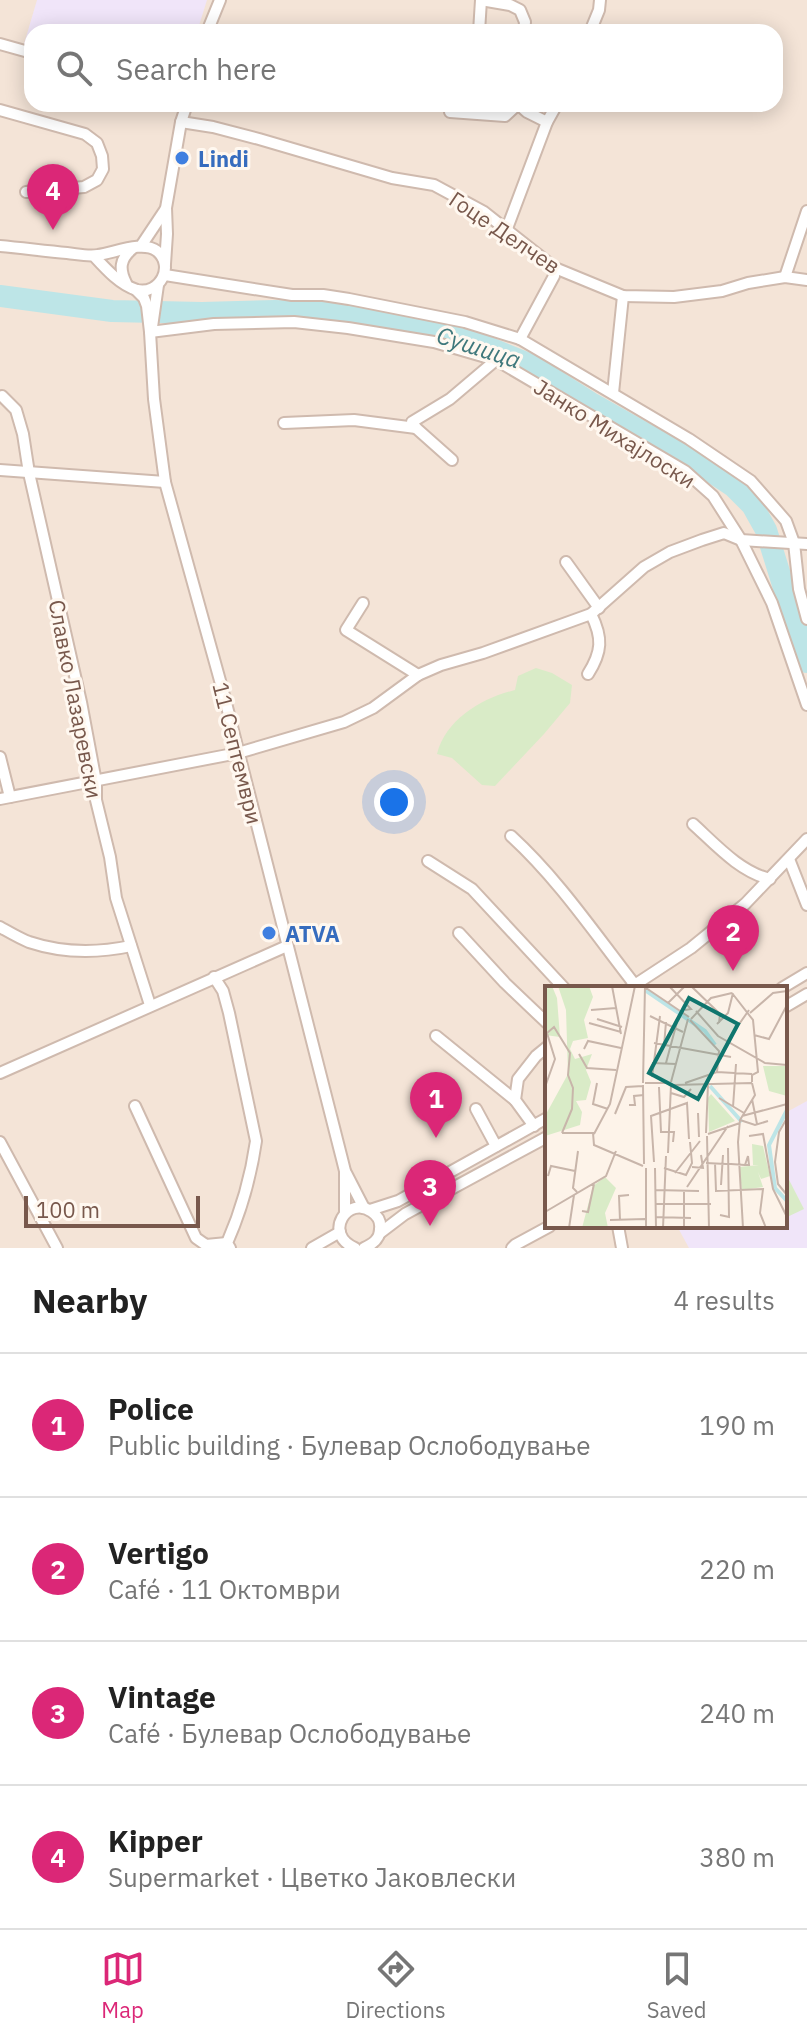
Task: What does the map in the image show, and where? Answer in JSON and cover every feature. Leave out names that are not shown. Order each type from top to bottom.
[{"type":"street","points":[[210,24],[220,0]]},
{"type":"street","points":[[480,24],[481,0],[520,10],[525,24]]},
{"type":"street","points":[[593,24],[600,0]]},
{"type":"street","points":[[0,44],[24,51]]},
{"type":"street","points":[[0,110],[85,134],[97,143],[102,156],[103,169],[97,180],[84,187],[26,192]]},
{"type":"street","name":"11 Септември","points":[[150,328],[162,280],[167,234],[166,208],[184,112]]},
{"type":"street","points":[[450,112],[505,116],[509,112]]},
{"type":"street","points":[[527,112],[547,122]]},
{"type":"street","points":[[506,231],[553,112]]},
{"type":"street","name":"Гоце Делчев","points":[[181,122],[213,127],[392,178],[434,185],[484,212],[555,268],[623,296],[674,297],[722,291],[785,277],[807,280]]},
{"type":"street","name":"11 Септември","points":[[137,247],[166,208]]},
{"type":"street","points":[[785,277],[807,211]]},
{"type":"street","points":[[0,246],[94,256],[150,247],[160,253],[162,280],[147,290],[136,291],[108,271],[94,256]]},
{"type":"street","points":[[136,291],[122,274],[122,263],[126,255],[137,247]]},
{"type":"street","points":[[520,339],[554,276],[555,268]]},
{"type":"street","name":"Јанко Михајлоски","points":[[162,280],[349,299],[465,322],[520,339],[689,439],[751,481],[786,521],[794,543],[799,589],[807,619]]},
{"type":"street","name":"11 Септември","points":[[136,291],[147,306],[151,371],[165,482],[345,1171],[345,1213],[340,1232]]},
{"type":"street","points":[[613,393],[623,296]]},
{"type":"street","name":"Јанко Михајлоски","points":[[150,328],[294,322],[434,342],[496,360],[685,471],[713,496],[741,540],[772,603],[807,705]]},
{"type":"street","points":[[452,460],[412,422],[450,399],[496,360]]},
{"type":"street","name":"Славко Лазаревски","points":[[2,396],[16,410],[23,434],[81,702],[96,782],[96,800],[116,898],[150,1005]]},
{"type":"street","points":[[284,423],[354,420],[416,428]]},
{"type":"street","points":[[0,470],[165,482]]},
{"type":"street","points":[[0,757],[5,798],[238,753],[344,722],[373,708],[418,675],[595,611],[644,567],[670,552],[724,533],[741,540],[807,544]]},
{"type":"street","points":[[566,562],[595,611],[600,643],[598,658],[588,674]]},
{"type":"street","points":[[363,603],[346,630],[418,675]]},
{"type":"street","points":[[693,824],[756,876],[770,879]]},
{"type":"street","points":[[511,836],[557,884],[632,986],[691,948],[745,904],[807,839]]},
{"type":"street","points":[[789,859],[807,905]]},
{"type":"street","points":[[428,861],[472,889],[562,986]]},
{"type":"street","points":[[0,927],[29,942],[66,950],[103,952],[131,946]]},
{"type":"street","points":[[459,933],[545,1021]]},
{"type":"street","points":[[0,1073],[287,946]]},
{"type":"street","points":[[785,986],[807,973]]},
{"type":"street","points":[[135,1106],[196,1238],[206,1245],[229,1245],[256,1141],[229,1013],[223,991],[214,977]]},
{"type":"street","points":[[787,1006],[807,994]]},
{"type":"street","points":[[436,1036],[515,1100],[534,1126]]},
{"type":"street","points":[[515,1100],[518,1079],[545,1049]]},
{"type":"street","points":[[476,1109],[496,1146]]},
{"type":"street","points":[[345,1213],[351,1209],[367,1209],[398,1201],[545,1119]]},
{"type":"street","points":[[364,1248],[379,1240],[405,1214],[545,1138]]},
{"type":"street","points":[[0,1142],[57,1248]]},
{"type":"street","name":"11 Септември","points":[[345,1171],[367,1209],[379,1220],[379,1240]]},
{"type":"street","points":[[512,1248],[546,1228]]},
{"type":"street","points":[[618,1228],[622,1248]]},
{"type":"street","points":[[312,1248],[340,1232],[351,1247]]},
{"type":"shaded area","points":[[0,0],[807,0],[807,1248],[0,1248]]},
{"type":"shaded area","points":[[37,0],[207,0],[200,24],[30,24]]},
{"type":"shaded area","points":[[807,1101],[807,1248],[689,1248],[678,1228],[787,1228],[787,1112]]},
{"type":"green space","points":[[536,668],[572,685],[570,703],[495,786],[482,785],[452,758],[437,754],[448,730],[457,720],[490,698],[515,690],[518,676]]},
{"type":"green space","points":[[787,1176],[804,1209],[787,1217]]},
{"type":"waterway","name":"Сушица","points":[[0,296],[112,311],[347,314],[465,338],[531,365],[706,468],[733,486],[752,505],[766,530],[807,662]]},
{"type":"place","name":"Lindi","points":[[182,158]]},
{"type":"place","name":"Kipper","points":[[53,230]]},
{"type":"place","name":"ATVA","points":[[269,933]]},
{"type":"place","name":"Vertigo","points":[[733,971]]},
{"type":"place","name":"Police","points":[[436,1138]]},
{"type":"place","name":"Vintage","points":[[430,1226]]}]
